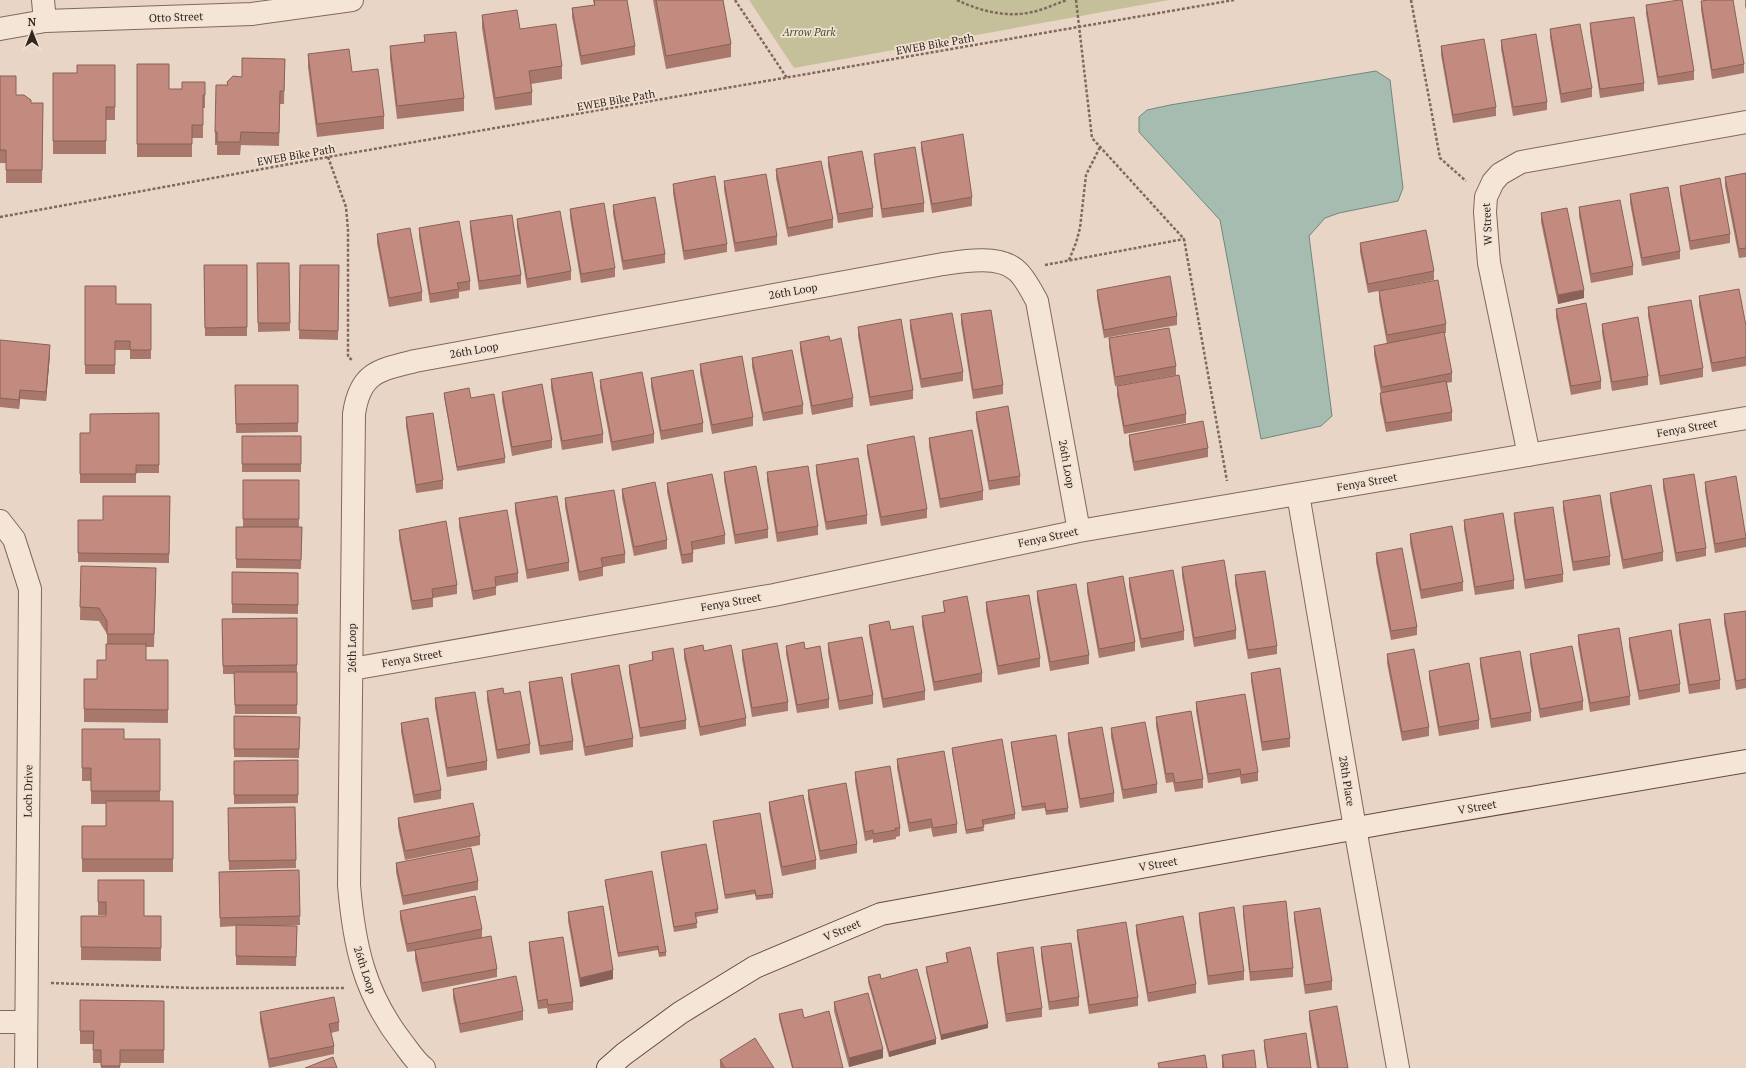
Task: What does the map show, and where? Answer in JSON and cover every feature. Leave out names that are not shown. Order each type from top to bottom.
[{"type":"street","points":[[43,0],[44,21]]},
{"type":"street","name":"Otto Street","points":[[0,29],[44,21],[252,14],[352,0]]},
{"type":"street","name":"W Street","points":[[1529,455],[1489,263],[1486,197],[1493,182],[1500,174],[1521,162],[1746,122]]},
{"type":"street","name":"26th Loop","points":[[424,1068],[389,1025],[370,988],[356,944],[352,922],[349,885],[354,414],[361,387],[370,377],[386,368],[415,361],[943,264],[974,260],[1001,262],[1017,270],[1037,301],[1078,530]]},
{"type":"street","name":"Fenya Street","points":[[352,669],[774,595],[1078,530],[1746,418]]},
{"type":"street","name":"28th Place","points":[[1298,494],[1398,1068]]},
{"type":"street","name":"Loch Drive","points":[[0,521],[14,539],[30,589],[26,1068]]},
{"type":"street","name":"V Street","points":[[608,1068],[624,1054],[680,1013],[755,967],[881,914],[1355,828],[1746,761]]},
{"type":"street","points":[[0,1022],[26,1022]]},
{"type":"path","points":[[734,0],[787,78]]},
{"type":"path","points":[[957,0],[969,6],[998,14],[1032,12],[1067,0]]},
{"type":"path","points":[[1076,0],[1092,138],[1184,239],[1228,486]]},
{"type":"path","name":"EWEB Bike Path","points":[[0,217],[328,157],[1079,27],[1218,1],[1234,0]]},
{"type":"path","points":[[1411,0],[1440,158],[1486,197]]},
{"type":"path","points":[[1068,260],[1076,243],[1080,228],[1086,175],[1100,147]]},
{"type":"path","points":[[328,157],[346,208],[348,230],[348,357],[370,377]]},
{"type":"path","points":[[1017,270],[1184,239]]},
{"type":"path","points":[[26,983],[194,988],[370,988]]},
{"type":"green space","name":"Arrow Park","points":[[749,0],[1169,0],[794,68]]},
{"type":"shaded area","points":[[1376,71],[1390,80],[1403,188],[1398,201],[1339,213],[1325,218],[1309,236],[1332,416],[1321,426],[1261,439],[1220,220],[1139,132],[1139,117],[1147,110],[1170,105]]},
{"type":"building","points":[[594,0],[627,0],[635,46],[581,56],[572,8],[595,5]]},
{"type":"building","points":[[656,0],[723,0],[731,44],[666,56]]},
{"type":"building","points":[[1682,0],[1694,71],[1658,77],[1646,5]]},
{"type":"building","points":[[1733,0],[1744,64],[1712,70],[1701,1]]},
{"type":"building","points":[[517,10],[520,29],[556,24],[562,66],[529,71],[532,92],[495,98],[482,15]]},
{"type":"building","points":[[1634,17],[1644,83],[1600,89],[1590,23]]},
{"type":"building","points":[[1580,24],[1592,88],[1561,94],[1550,29]]},
{"type":"building","points":[[456,32],[464,98],[397,106],[390,46],[425,42],[424,35]]},
{"type":"building","points":[[1536,34],[1547,102],[1513,107],[1501,40]]},
{"type":"building","points":[[1484,39],[1496,107],[1453,115],[1441,46]]},
{"type":"building","points":[[349,49],[352,72],[378,69],[384,116],[317,124],[308,54]]},
{"type":"building","points":[[242,58],[285,59],[284,91],[280,91],[279,133],[241,132],[240,142],[217,142],[217,132],[215,132],[216,85],[228,85],[227,82],[233,76],[242,77]]},
{"type":"building","points":[[137,64],[169,64],[169,89],[182,89],[182,82],[205,82],[205,95],[203,95],[203,125],[192,125],[192,144],[137,144]]},
{"type":"building","points":[[77,65],[115,65],[115,107],[106,107],[106,141],[53,141],[53,73],[77,73]]},
{"type":"building","points":[[0,76],[16,76],[16,95],[24,95],[31,100],[31,103],[43,103],[42,170],[6,170],[6,150],[0,150]]},
{"type":"building","points":[[963,134],[972,197],[932,204],[921,142]]},
{"type":"building","points":[[915,147],[924,203],[882,209],[874,154]]},
{"type":"building","points":[[862,151],[873,208],[838,214],[828,157]]},
{"type":"building","points":[[821,161],[833,219],[788,228],[776,169]]},
{"type":"building","points":[[1746,173],[1746,248],[1739,249],[1725,177]]},
{"type":"building","points":[[766,174],[777,236],[735,243],[724,181]]},
{"type":"building","points":[[715,176],[727,244],[684,251],[673,184]]},
{"type":"building","points":[[1720,178],[1730,234],[1690,241],[1680,186]]},
{"type":"building","points":[[1668,187],[1680,251],[1642,258],[1630,194]]},
{"type":"building","points":[[655,197],[665,254],[623,261],[613,205]]},
{"type":"building","points":[[1620,200],[1633,266],[1591,274],[1579,207]]},
{"type":"building","points":[[604,203],[615,268],[581,274],[570,209]]},
{"type":"building","points":[[1567,208],[1584,290],[1558,295],[1541,213]]},
{"type":"building","points":[[560,211],[571,271],[527,279],[517,219]]},
{"type":"building","points":[[512,215],[521,275],[479,281],[470,221]]},
{"type":"building","points":[[459,221],[470,281],[457,283],[459,289],[430,294],[419,228]]},
{"type":"building","points":[[410,228],[422,292],[389,298],[377,234]]},
{"type":"building","points":[[1426,230],[1434,271],[1368,284],[1360,243]]},
{"type":"building","points":[[257,263],[289,263],[290,323],[258,323]]},
{"type":"building","points":[[204,265],[247,265],[247,327],[205,328]]},
{"type":"building","points":[[300,265],[339,265],[338,331],[299,330]]},
{"type":"building","points":[[1170,276],[1177,316],[1104,330],[1097,290]]},
{"type":"building","points":[[1438,280],[1446,324],[1387,335],[1379,291]]},
{"type":"building","points":[[85,286],[116,286],[116,304],[151,304],[151,350],[130,350],[130,341],[115,341],[115,365],[85,365]]},
{"type":"building","points":[[1739,289],[1746,326],[1746,357],[1712,363],[1699,296]]},
{"type":"building","points":[[1691,300],[1703,368],[1660,376],[1648,307]]},
{"type":"building","points":[[1586,303],[1601,381],[1571,386],[1556,309]]},
{"type":"building","points":[[991,310],[1003,385],[973,390],[961,314]]},
{"type":"building","points":[[952,313],[963,372],[921,379],[910,320]]},
{"type":"building","points":[[1638,317],[1648,376],[1612,382],[1602,324]]},
{"type":"building","points":[[901,319],[913,390],[870,397],[858,327]]},
{"type":"building","points":[[1169,328],[1176,366],[1115,377],[1109,338]]},
{"type":"building","points":[[1444,332],[1452,373],[1382,387],[1374,346]]},
{"type":"building","points":[[829,336],[830,341],[841,338],[853,398],[812,406],[800,342]]},
{"type":"building","points":[[0,340],[50,345],[46,392],[20,390],[19,400],[0,398]]},
{"type":"building","points":[[792,350],[803,405],[763,413],[752,358]]},
{"type":"building","points":[[742,356],[753,417],[712,425],[700,364]]},
{"type":"building","points":[[693,370],[703,423],[661,431],[651,378]]},
{"type":"building","points":[[592,372],[603,434],[562,441],[551,379]]},
{"type":"building","points":[[642,372],[654,434],[612,442],[600,380]]},
{"type":"building","points":[[1179,375],[1186,414],[1124,426],[1117,386]]},
{"type":"building","points":[[1446,381],[1452,412],[1386,423],[1380,393]]},
{"type":"building","points":[[542,384],[552,440],[512,447],[502,392]]},
{"type":"building","points":[[235,385],[298,385],[298,423],[236,424]]},
{"type":"building","points":[[469,388],[471,398],[494,394],[505,458],[457,467],[444,393]]},
{"type":"building","points":[[1008,406],[1020,476],[989,481],[976,412]]},
{"type":"building","points":[[159,413],[159,465],[136,465],[136,474],[80,474],[80,433],[90,433],[90,414]]},
{"type":"building","points":[[433,413],[443,480],[416,485],[406,417]]},
{"type":"building","points":[[1203,421],[1208,448],[1134,462],[1129,435]]},
{"type":"building","points":[[972,430],[983,491],[940,499],[929,438]]},
{"type":"building","points":[[242,436],[301,436],[301,464],[242,464]]},
{"type":"building","points":[[914,436],[927,509],[881,517],[867,445]]},
{"type":"building","points":[[858,458],[867,515],[826,522],[816,465]]},
{"type":"building","points":[[756,466],[768,529],[735,535],[724,472]]},
{"type":"building","points":[[808,466],[818,526],[777,533],[767,472]]},
{"type":"building","points":[[712,474],[725,535],[691,542],[693,553],[682,555],[667,483]]},
{"type":"building","points":[[1694,474],[1706,548],[1676,553],[1663,479]]},
{"type":"building","points":[[1736,476],[1746,538],[1715,544],[1705,482]]},
{"type":"building","points":[[243,480],[299,480],[299,519],[243,519]]},
{"type":"building","points":[[655,482],[667,540],[634,547],[622,489]]},
{"type":"building","points":[[1651,485],[1663,552],[1623,560],[1610,493]]},
{"type":"building","points":[[614,490],[625,554],[601,558],[603,567],[579,572],[565,498]]},
{"type":"building","points":[[1600,495],[1610,556],[1573,562],[1563,501]]},
{"type":"building","points":[[103,496],[170,496],[169,554],[78,553],[78,520],[103,520]]},
{"type":"building","points":[[557,496],[569,562],[527,570],[515,503]]},
{"type":"building","points":[[1553,507],[1563,574],[1525,580],[1514,513]]},
{"type":"building","points":[[507,510],[518,573],[495,577],[496,587],[473,591],[459,518]]},
{"type":"building","points":[[1503,513],[1514,580],[1475,587],[1464,520]]},
{"type":"building","points":[[446,521],[457,585],[432,589],[433,598],[412,601],[399,530]]},
{"type":"building","points":[[1452,526],[1463,582],[1421,590],[1410,534]]},
{"type":"building","points":[[236,527],[302,527],[301,560],[236,559]]},
{"type":"building","points":[[1402,548],[1417,627],[1391,631],[1376,553]]},
{"type":"building","points":[[1224,560],[1236,630],[1194,638],[1182,567]]},
{"type":"building","points":[[81,566],[156,568],[154,634],[107,634],[107,621],[99,608],[80,607]]},
{"type":"building","points":[[1173,570],[1184,631],[1141,639],[1129,578]]},
{"type":"building","points":[[1265,571],[1277,646],[1248,650],[1235,575]]},
{"type":"building","points":[[232,572],[298,573],[298,605],[232,604]]},
{"type":"building","points":[[1123,576],[1135,642],[1099,649],[1087,583]]},
{"type":"building","points":[[1076,584],[1089,655],[1050,662],[1037,591]]},
{"type":"building","points":[[1029,595],[1040,658],[998,666],[986,602]]},
{"type":"building","points":[[967,596],[982,673],[934,682],[922,616],[945,612],[943,601]]},
{"type":"building","points":[[1746,611],[1746,679],[1736,681],[1724,614]]},
{"type":"building","points":[[297,618],[297,665],[223,666],[222,619]]},
{"type":"building","points":[[1710,619],[1720,680],[1689,685],[1679,624]]},
{"type":"building","points":[[889,621],[891,630],[913,626],[925,691],[883,699],[869,625]]},
{"type":"building","points":[[1619,628],[1630,696],[1590,703],[1578,635]]},
{"type":"building","points":[[1671,630],[1680,684],[1639,691],[1629,638]]},
{"type":"building","points":[[862,637],[873,695],[839,701],[828,643]]},
{"type":"building","points":[[804,642],[805,649],[820,646],[829,699],[797,705],[786,646]]},
{"type":"building","points":[[777,643],[788,702],[752,708],[742,650]]},
{"type":"building","points":[[106,644],[146,644],[146,660],[168,660],[168,710],[84,709],[84,679],[97,679],[97,660],[106,660]]},
{"type":"building","points":[[703,645],[704,651],[731,645],[746,718],[700,727],[684,649]]},
{"type":"building","points":[[1572,646],[1583,701],[1540,709],[1530,654]]},
{"type":"building","points":[[673,648],[686,720],[640,728],[629,665],[653,660],[652,652]]},
{"type":"building","points":[[1414,649],[1429,727],[1402,732],[1387,654]]},
{"type":"building","points":[[1520,651],[1531,712],[1491,719],[1480,658]]},
{"type":"building","points":[[1469,663],[1479,720],[1439,727],[1429,671]]},
{"type":"building","points":[[619,665],[633,738],[585,747],[571,674]]},
{"type":"building","points":[[1280,668],[1290,738],[1262,742],[1251,673]]},
{"type":"building","points":[[234,672],[297,672],[297,705],[235,705]]},
{"type":"building","points":[[562,677],[573,741],[540,746],[529,682]]},
{"type":"building","points":[[503,688],[504,694],[520,691],[530,744],[497,750],[487,691]]},
{"type":"building","points":[[475,692],[487,761],[447,768],[435,698]]},
{"type":"building","points":[[1245,694],[1258,772],[1241,775],[1240,769],[1208,774],[1196,702]]},
{"type":"building","points":[[1191,711],[1203,779],[1175,783],[1173,773],[1166,774],[1156,717]]},
{"type":"building","points":[[234,716],[300,717],[299,749],[234,749]]},
{"type":"building","points":[[428,718],[441,790],[414,795],[401,723]]},
{"type":"building","points":[[1145,722],[1157,784],[1123,790],[1111,728]]},
{"type":"building","points":[[1102,727],[1114,793],[1080,799],[1068,733]]},
{"type":"building","points":[[82,729],[124,729],[124,739],[160,739],[160,791],[91,791],[91,768],[82,768]]},
{"type":"building","points":[[1056,735],[1068,808],[1046,811],[1045,803],[1022,807],[1011,742]]},
{"type":"building","points":[[1002,739],[1015,814],[982,820],[984,827],[966,830],[952,748]]},
{"type":"building","points":[[944,751],[957,824],[933,828],[931,819],[909,823],[897,759]]},
{"type":"building","points":[[298,760],[298,795],[234,795],[234,761]]},
{"type":"building","points":[[890,766],[900,828],[873,834],[873,830],[865,832],[855,772]]},
{"type":"building","points":[[846,783],[857,844],[820,851],[808,790]]},
{"type":"building","points":[[803,795],[816,860],[782,867],[769,802]]},
{"type":"building","points":[[106,801],[173,801],[173,859],[82,859],[82,826],[106,826]]},
{"type":"building","points":[[473,803],[480,836],[405,851],[398,818]]},
{"type":"building","points":[[295,807],[296,860],[229,861],[228,808]]},
{"type":"building","points":[[760,813],[773,894],[756,896],[755,890],[725,895],[713,821]]},
{"type":"building","points":[[706,844],[718,909],[695,913],[697,923],[674,927],[661,852]]},
{"type":"building","points":[[471,848],[478,881],[403,896],[396,863]]},
{"type":"building","points":[[299,870],[300,916],[220,918],[219,872]]},
{"type":"building","points":[[652,871],[666,952],[659,953],[658,946],[618,953],[605,880]]},
{"type":"building","points":[[98,880],[144,880],[144,916],[161,916],[161,948],[81,947],[81,916],[106,916],[106,902],[98,902]]},
{"type":"building","points":[[475,896],[482,929],[407,944],[400,911]]},
{"type":"building","points":[[1286,901],[1293,968],[1250,972],[1243,906]]},
{"type":"building","points":[[603,906],[613,970],[580,978],[568,912]]},
{"type":"building","points":[[1234,907],[1244,971],[1208,976],[1199,913]]},
{"type":"building","points":[[1320,908],[1332,981],[1305,985],[1294,912]]},
{"type":"building","points":[[1183,916],[1196,984],[1148,993],[1136,925]]},
{"type":"building","points":[[1126,922],[1138,997],[1089,1005],[1077,930]]},
{"type":"building","points":[[236,925],[297,926],[296,957],[236,956]]},
{"type":"building","points":[[491,936],[497,969],[422,983],[415,950]]},
{"type":"building","points":[[563,937],[573,1002],[548,1005],[547,999],[538,1001],[529,942]]},
{"type":"building","points":[[1071,943],[1079,997],[1049,1002],[1041,947]]},
{"type":"building","points":[[970,947],[988,1024],[941,1035],[926,967],[948,962],[946,953]]},
{"type":"building","points":[[1033,947],[1042,1008],[1006,1014],[997,953]]},
{"type":"building","points":[[917,969],[936,1039],[889,1052],[868,977],[880,974],[881,979]]},
{"type":"building","points":[[516,976],[523,1011],[460,1024],[453,989]]},
{"type":"building","points":[[868,993],[883,1049],[849,1058],[834,1002]]},
{"type":"building","points":[[334,997],[339,1022],[329,1024],[334,1046],[269,1059],[260,1012]]},
{"type":"building","points":[[80,1000],[164,1001],[164,1050],[120,1050],[120,1066],[101,1066],[101,1050],[93,1050],[94,1031],[80,1031]]},
{"type":"building","points":[[1337,1006],[1348,1068],[1319,1068],[1309,1011]]},
{"type":"building","points":[[802,1009],[804,1018],[829,1011],[843,1068],[793,1068],[779,1014]]},
{"type":"building","points":[[1306,1033],[1311,1068],[1268,1068],[1264,1040]]},
{"type":"building","points":[[755,1038],[774,1068],[725,1068],[720,1060]]},
{"type":"building","points":[[1254,1050],[1256,1068],[1224,1068],[1222,1055]]},
{"type":"building","points":[[1205,1055],[1207,1068],[1159,1068],[1158,1063]]},
{"type":"building","points":[[333,1057],[337,1068],[305,1068]]}]
